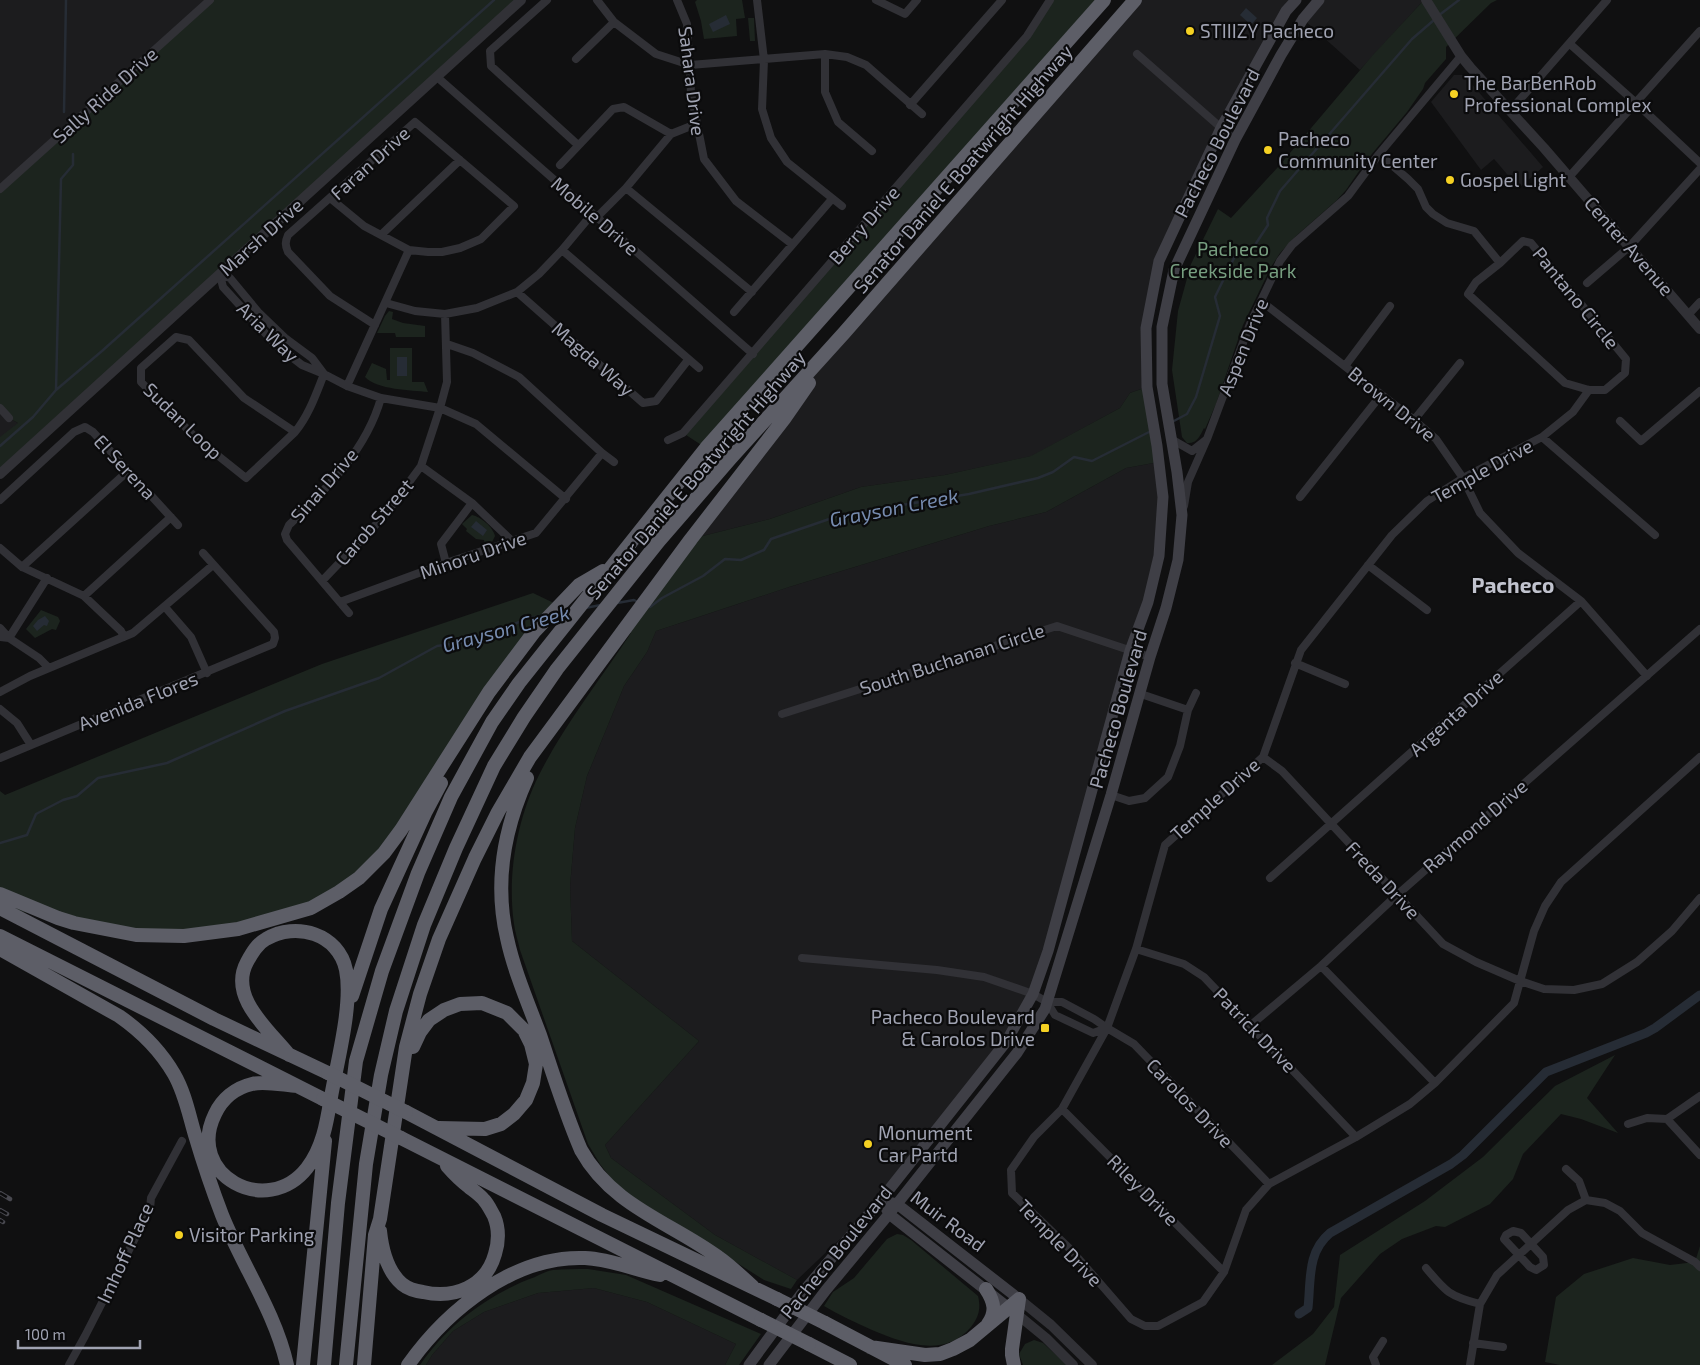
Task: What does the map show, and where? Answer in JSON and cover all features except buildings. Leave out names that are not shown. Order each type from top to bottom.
[{"type":"highway","name":"Senator Daniel E Boatwright Highway","points":[[324,1365],[338,1203],[356,1061],[382,971],[418,873],[451,797],[492,722],[519,682],[706,448],[1104,0]]},
{"type":"highway","name":"Senator Daniel E Boatwright Highway","points":[[346,1365],[366,1164],[380,1075],[396,1011],[424,925],[456,848],[490,774],[557,669],[659,541],[730,459],[844,334],[1135,0]]},
{"type":"highway","points":[[364,1365],[375,1235],[380,1219],[409,1038],[420,994],[439,939],[475,858],[498,812],[530,756],[691,538],[784,418],[844,334]]},
{"type":"highway","points":[[0,894],[66,921],[136,935],[184,936],[238,929],[311,908],[340,892],[359,878],[384,853],[401,830],[489,692],[534,632],[579,585],[610,567]]},
{"type":"highway","points":[[346,1015],[381,909],[425,813],[489,692]]},
{"type":"highway","points":[[560,716],[529,773],[516,802],[508,830],[501,875],[501,896],[506,937],[512,956],[575,1135],[589,1164],[607,1186],[620,1196],[719,1257],[753,1287]]},
{"type":"highway","points":[[0,908],[214,1019],[406,1112],[602,1215],[753,1287],[905,1365]]},
{"type":"highway","points":[[289,1054],[255,1015],[245,1000],[243,984],[245,966],[253,951],[264,940],[276,933],[304,931],[321,936],[336,948],[344,960],[348,978],[346,1015],[326,1125],[303,1365]]},
{"type":"highway","points":[[0,936],[849,1365]]},
{"type":"highway","points":[[0,949],[137,1028],[164,1059],[181,1089],[222,1215],[274,1323],[283,1345],[288,1365]]},
{"type":"highway","points":[[404,1071],[420,1032],[429,1020],[444,1010],[460,1004],[482,1003],[507,1013],[524,1030],[532,1044],[536,1064],[533,1083],[526,1100],[514,1114],[501,1124],[485,1129],[436,1128]]},
{"type":"highway","points":[[297,1086],[253,1084],[240,1088],[228,1095],[219,1105],[210,1124],[208,1138],[210,1153],[218,1170],[232,1182],[246,1189],[263,1190],[282,1187],[295,1181],[309,1167],[320,1146],[326,1125]]},
{"type":"highway","points":[[380,1219],[380,1235],[389,1268],[402,1284],[414,1291],[434,1295],[452,1294],[470,1288],[485,1275],[498,1247],[495,1218],[484,1200],[437,1157]]},
{"type":"highway","points":[[408,1365],[436,1330],[470,1300],[495,1283],[528,1267],[559,1259],[585,1258],[619,1263],[641,1271],[677,1278]]},
{"type":"highway","points":[[986,1289],[993,1299],[994,1310],[992,1318],[986,1327]]},
{"type":"highway","points":[[870,1347],[925,1355],[940,1354],[960,1347],[1015,1307]]},
{"type":"highway","points":[[1014,1365],[1012,1355],[1015,1307]]},
{"type":"main road","name":"Pacheco Boulevard","points":[[749,1365],[802,1293],[880,1201],[1006,1042],[1033,994],[1048,951],[1130,651],[1148,602],[1159,556],[1164,497],[1147,387],[1146,328],[1159,261],[1221,128],[1286,11],[1296,0]]},
{"type":"main road","name":"Pacheco Boulevard","points":[[769,1365],[826,1290],[890,1214],[1017,1053],[1045,1009],[1111,795],[1150,657],[1166,608],[1178,560],[1182,515],[1177,472],[1162,384],[1162,327],[1174,270],[1235,140],[1303,18],[1319,0]]},
{"type":"main road","name":"Muir Road","points":[[880,1201],[897,1204],[1015,1307]]},
{"type":"main road","name":"Muir Road","points":[[880,1201],[890,1214],[986,1289],[1015,1307]]},
{"type":"street","name":"Sally Ride Drive","points":[[0,189],[210,0]]},
{"type":"street","name":"Marsh Drive","points":[[0,474],[521,0]]},
{"type":"street","points":[[547,0],[490,52],[491,66],[578,145]]},
{"type":"street","points":[[597,0],[614,22],[656,54],[690,65],[825,54],[847,57],[866,65],[922,114]]},
{"type":"street","name":"Sahara Drive","points":[[677,0],[687,24],[690,93],[704,159],[736,201],[792,244]]},
{"type":"street","points":[[757,0],[764,60],[762,109],[771,138],[787,162],[842,206]]},
{"type":"street","points":[[876,0],[905,14],[916,0]]},
{"type":"street","points":[[910,105],[1002,0]]},
{"type":"street","name":"Berry Drive","points":[[668,440],[683,433],[753,354],[1027,36],[1050,0]]},
{"type":"street","name":"Center Avenue","points":[[1426,0],[1461,56],[1489,90],[1630,246],[1700,329]]},
{"type":"street","points":[[1510,111],[1607,0]]},
{"type":"street","points":[[576,59],[614,22]]},
{"type":"street","points":[[1569,177],[1700,31]]},
{"type":"street","points":[[1570,44],[1700,163]]},
{"type":"street","points":[[825,54],[825,92],[838,122],[872,151]]},
{"type":"street","points":[[1138,54],[1235,140]]},
{"type":"street","name":"Aspen Drive","points":[[1182,515],[1188,482],[1207,439],[1250,324],[1280,261],[1292,245],[1335,210],[1348,196],[1379,154],[1461,56]]},
{"type":"street","name":"Mobile Drive","points":[[437,77],[753,354]]},
{"type":"street","points":[[560,165],[613,109],[624,107],[671,134]]},
{"type":"street","name":"Faran Drive","points":[[375,325],[330,296],[288,252],[285,246],[288,235],[415,122],[460,160]]},
{"type":"street","points":[[386,303],[414,311],[445,314],[476,308],[517,292],[539,274],[594,215],[626,188],[671,134],[696,124]]},
{"type":"street","points":[[1379,154],[1418,189],[1426,207],[1433,214],[1447,223],[1474,231],[1500,263]]},
{"type":"street","points":[[330,198],[352,218],[381,235],[409,250],[442,252],[460,248],[481,239],[514,206],[460,160],[381,235]]},
{"type":"street","points":[[1587,283],[1630,246],[1700,168]]},
{"type":"street","points":[[626,188],[752,292]]},
{"type":"street","points":[[734,312],[832,199]]},
{"type":"street","name":"Pantano Circle","points":[[1523,241],[1531,243],[1626,359],[1625,373],[1605,390],[1589,390],[1565,383],[1468,294],[1476,282],[1523,241]]},
{"type":"street","points":[[347,386],[409,250]]},
{"type":"street","points":[[562,250],[699,368]]},
{"type":"street","name":"Aria Way","points":[[220,275],[223,287],[276,345],[302,365],[347,386],[381,398],[440,408],[476,424],[566,499]]},
{"type":"street","name":"Aria Way","points":[[220,275],[230,278],[259,313],[285,338],[312,358],[324,374]]},
{"type":"street","name":"Magda Way","points":[[517,292],[643,403],[656,400],[688,360]]},
{"type":"street","name":"Brown Drive","points":[[1261,300],[1436,438],[1463,478],[1480,513],[1518,553],[1581,602],[1647,676]]},
{"type":"street","points":[[1688,315],[1700,302]]},
{"type":"street","points":[[1345,366],[1390,306]]},
{"type":"street","name":"Carob Street","points":[[322,581],[385,515],[421,466],[447,382],[445,314]]},
{"type":"street","name":"Sudan Loop","points":[[295,432],[244,398],[188,340],[176,337],[141,368],[141,382],[196,438],[246,478],[295,432],[302,423],[324,374]]},
{"type":"street","points":[[447,344],[473,353],[519,377],[614,462]]},
{"type":"street","points":[[1414,420],[1460,363]]},
{"type":"street","name":"Temple Drive","points":[[1589,390],[1573,412],[1542,438],[1463,478],[1427,501],[1392,535],[1302,650],[1263,757],[1165,845],[1136,949],[1107,1028],[1062,1109],[1034,1137],[1012,1170],[1012,1193],[1070,1250],[1131,1319],[1144,1326],[1158,1326],[1203,1302],[1224,1272],[1246,1210],[1269,1184],[1356,1137],[1410,1104],[1435,1083],[1514,1003],[1534,931],[1545,906],[1561,882],[1698,762]]},
{"type":"street","points":[[1620,421],[1642,441],[1700,390]]},
{"type":"street","points":[[1300,497],[1381,395]]},
{"type":"street","name":"Sinai Drive","points":[[349,613],[287,540],[285,534],[348,464],[366,434],[381,398]]},
{"type":"street","points":[[0,408],[9,418]]},
{"type":"street","name":"El Serena","points":[[0,500],[74,432],[84,427],[93,432],[178,525]]},
{"type":"street","points":[[1542,438],[1655,535]]},
{"type":"street","points":[[1171,439],[1192,451],[1207,439]]},
{"type":"street","name":"Minoru Drive","points":[[340,602],[446,563],[536,533],[566,499],[602,453]]},
{"type":"street","points":[[421,466],[472,503],[512,541]]},
{"type":"street","points":[[22,567],[128,470]]},
{"type":"street","points":[[446,563],[442,544],[472,503]]},
{"type":"street","points":[[84,596],[171,516]]},
{"type":"street","points":[[0,548],[22,567],[84,596],[121,631],[124,637]]},
{"type":"street","points":[[0,692],[30,676],[124,637],[140,628],[213,564],[203,553]]},
{"type":"street","name":"Avenida Flores","points":[[0,758],[269,647],[274,641],[274,632],[213,564]]},
{"type":"street","points":[[1368,565],[1427,610]]},
{"type":"street","points":[[4,637],[47,578]]},
{"type":"street","name":"Argenta Drive","points":[[1270,878],[1581,602]]},
{"type":"street","points":[[165,607],[190,636],[207,672]]},
{"type":"street","name":"South Buchanan Circle","points":[[782,714],[1057,626],[1150,657]]},
{"type":"street","points":[[0,628],[4,637],[39,658],[49,668]]},
{"type":"street","name":"Raymond Drive","points":[[1251,1025],[1700,629]]},
{"type":"street","points":[[1296,663],[1345,684]]},
{"type":"street","points":[[1111,795],[1129,801],[1145,798],[1168,778],[1180,746],[1188,710],[1196,693]]},
{"type":"street","points":[[1140,694],[1188,710]]},
{"type":"street","points":[[0,709],[17,723],[31,745]]},
{"type":"street","name":"Freda Drive","points":[[1263,757],[1282,770],[1443,944],[1476,962],[1544,989],[1574,990],[1602,984],[1637,962],[1651,950],[1672,931],[1700,898]]},
{"type":"street","name":"Patrick Drive","points":[[1136,949],[1184,964],[1204,977],[1356,1137]]},
{"type":"street","name":"Carolos Drive","points":[[802,958],[937,970],[984,977],[1033,994],[1047,1002],[1055,1015],[1093,1033],[1107,1028]]},
{"type":"street","points":[[1320,966],[1435,1083]]},
{"type":"street","name":"Carolos Drive","points":[[1047,1002],[1062,1002],[1134,1044],[1269,1184]]},
{"type":"street","points":[[1628,1124],[1647,1118],[1667,1119],[1700,1096]]},
{"type":"street","name":"Riley Drive","points":[[1062,1109],[1224,1272]]},
{"type":"street","points":[[1667,1119],[1700,1156]]},
{"type":"street","name":"Imhoff Place","points":[[69,1365],[86,1336],[150,1209],[152,1198],[182,1141]]},
{"type":"street","points":[[1566,1168],[1579,1181],[1586,1200]]},
{"type":"street","points":[[1470,1365],[1480,1304],[1497,1275],[1568,1210],[1586,1200],[1605,1203],[1620,1211],[1642,1233],[1700,1267]]},
{"type":"street","points":[[1513,1231],[1521,1233],[1531,1244],[1543,1257],[1544,1265],[1536,1270],[1530,1267],[1504,1239],[1506,1235],[1513,1231]]},
{"type":"street","points":[[1426,1268],[1444,1289],[1457,1298],[1480,1304]]},
{"type":"street","name":"Muir Road","points":[[1015,1307],[1073,1365]]},
{"type":"street","name":"Muir Road","points":[[1015,1307],[1051,1325],[1092,1365]]},
{"type":"street","points":[[1376,1365],[1373,1357],[1383,1341]]},
{"type":"street","points":[[1473,1343],[1503,1347]]},
{"type":"shaded area","points":[[0,0],[210,0],[0,189]]},
{"type":"shaded area","points":[[1135,0],[1296,0],[1286,11],[1159,261],[1146,328],[1147,387],[1130,393],[1120,408],[1032,456],[945,475],[861,487],[770,519],[691,539],[844,333]]},
{"type":"shaded area","points":[[1319,0],[1424,0],[1360,70],[1303,19]]},
{"type":"shaded area","points":[[1246,8],[1257,18],[1251,25],[1240,15]]},
{"type":"shaded area","points":[[726,15],[730,24],[713,32],[709,24]]},
{"type":"shaded area","points":[[1454,75],[1464,75],[1543,167],[1519,188],[1494,159],[1481,170],[1431,102]]},
{"type":"shaded area","points":[[397,357],[407,357],[407,376],[397,376]]},
{"type":"shaded area","points":[[0,408],[9,418],[18,423],[0,474]]},
{"type":"shaded area","points":[[1159,462],[1159,556],[1048,951],[1006,1042],[880,1201],[797,1280],[715,1235],[611,1158],[605,1145],[699,1041],[572,941],[570,886],[575,828],[587,776],[624,686],[647,652],[656,631],[789,587],[989,526],[1046,512],[1126,468]]},
{"type":"shaded area","points":[[476,521],[487,530],[483,536],[471,527]]},
{"type":"shaded area","points":[[45,616],[49,621],[47,626],[44,625],[37,631],[33,626]]},
{"type":"shaded area","points":[[594,1288],[647,1302],[736,1344],[725,1365],[426,1365],[432,1355],[453,1331],[484,1312],[538,1293]]},
{"type":"green space","points":[[210,0],[521,0],[0,474],[0,437],[18,423],[9,418],[0,408],[0,189]]},
{"type":"green space","points":[[697,0],[742,0],[745,18],[736,19],[737,36],[704,39],[695,2]]},
{"type":"green space","points":[[1050,0],[1104,0],[706,448],[683,433],[1027,36]]},
{"type":"green space","name":"Pacheco Creekside Park","points":[[1424,0],[1497,0],[1491,3],[1446,47],[1446,59],[1425,83],[1407,112],[1366,161],[1346,190],[1280,253],[1271,267],[1243,325],[1216,404],[1205,429],[1196,441],[1187,443],[1182,437],[1172,370],[1178,311],[1191,264],[1218,209],[1231,218],[1279,166],[1372,56]]},
{"type":"green space","points":[[748,18],[754,18],[755,41],[750,41]]},
{"type":"green space","points":[[389,311],[393,312],[392,319],[403,323],[425,326],[425,337],[396,337],[395,333],[377,333]]},
{"type":"green space","points":[[390,348],[412,348],[412,382],[424,382],[428,392],[386,387],[378,385],[365,377],[372,363],[386,369],[387,380],[390,380]]},
{"type":"green space","points":[[1147,387],[1159,462],[1126,468],[1046,512],[989,526],[789,587],[656,631],[647,652],[624,686],[587,776],[575,828],[570,886],[572,941],[699,1041],[605,1145],[611,1158],[715,1235],[797,1280],[791,1289],[764,1280],[616,1185],[588,1144],[520,950],[514,927],[512,905],[513,867],[520,829],[531,792],[560,738],[631,633],[621,634],[691,539],[770,519],[861,487],[945,475],[1031,456],[1120,408],[1130,393]]},
{"type":"green space","points":[[472,515],[483,520],[492,529],[495,536],[492,542],[485,545],[484,540],[476,539],[466,531],[467,529],[462,524]]},
{"type":"green space","points":[[533,593],[558,605],[401,830],[339,892],[238,929],[110,931],[0,907],[0,791],[5,795],[322,664]]},
{"type":"green space","points":[[41,610],[58,617],[60,621],[56,630],[52,629],[35,638],[26,629]]},
{"type":"green space","points":[[1615,1055],[1587,1098],[1618,1133],[1581,1119],[1561,1114],[1523,1154],[1513,1179],[1490,1204],[1445,1227],[1436,1226],[1402,1239],[1380,1254],[1341,1298],[1325,1365],[1272,1365],[1313,1334],[1334,1307],[1340,1255],[1425,1201],[1483,1157],[1555,1086]]},
{"type":"green space","points":[[897,1234],[911,1240],[978,1296],[978,1316],[971,1327],[960,1337],[948,1343],[936,1345],[910,1343],[872,1330],[824,1306],[833,1292],[854,1278],[887,1239]]},
{"type":"green space","points":[[1700,1246],[1700,1365],[1560,1365],[1545,1362],[1556,1297],[1584,1274],[1633,1258],[1670,1265],[1695,1262]]},
{"type":"green space","points":[[588,1269],[626,1275],[761,1334],[739,1365],[725,1365],[736,1344],[647,1302],[594,1288],[538,1293],[484,1312],[453,1331],[432,1355],[426,1365],[420,1365],[431,1350],[456,1324],[486,1301],[518,1284],[551,1270]]},
{"type":"green space","points":[[1034,1340],[1043,1343],[1067,1365],[1023,1365],[1019,1354],[1025,1344]]},
{"type":"waterway","points":[[64,112],[66,0]]},
{"type":"waterway","points":[[0,446],[33,417],[56,390],[494,0]]},
{"type":"waterway","name":"Grayson Creek","points":[[1438,16],[1459,0]]},
{"type":"waterway","name":"Grayson Creek","points":[[1172,422],[1187,414],[1196,397],[1220,316],[1215,297],[1236,254],[1251,251],[1268,225],[1267,218],[1280,191],[1412,39],[1434,20]]},
{"type":"waterway","points":[[56,390],[61,179],[73,165],[73,154]]},
{"type":"waterway","name":"Grayson Creek","points":[[647,606],[650,607],[662,598],[703,576],[725,559],[741,560],[764,550],[771,539],[841,515],[969,494],[1038,478],[1053,472],[1074,457],[1092,461],[1151,431]]},
{"type":"waterway","name":"Grayson Creek","points":[[617,603],[634,600],[638,602]]},
{"type":"waterway","name":"Grayson Creek","points":[[585,608],[601,605]]},
{"type":"waterway","name":"Grayson Creek","points":[[0,843],[27,835],[36,814],[63,800],[77,796],[98,778],[167,763],[285,711],[379,678],[437,646],[473,641],[529,618],[542,616]]},
{"type":"waterway","points":[[1299,1314],[1308,1308],[1311,1267],[1317,1249],[1330,1233],[1451,1164],[1463,1155],[1546,1072],[1646,1033],[1700,995]]},
{"type":"railway","points":[[0,1193],[10,1199]]},
{"type":"railway","points":[[0,1210],[7,1214]]},
{"type":"place","name":"STIIIZY Pacheco","points":[[1190,31]]},
{"type":"place","name":"The BarBenRob Professional Complex","points":[[1454,94]]},
{"type":"place","name":"Pacheco Community Center","points":[[1268,150]]},
{"type":"place","name":"Gospel Light","points":[[1450,180]]},
{"type":"place","name":"Pacheco Boulevard & Carolos Drive","points":[[1045,1028]]},
{"type":"place","name":"Monument Car Partd","points":[[868,1144]]},
{"type":"place","name":"Visitor Parking","points":[[179,1235]]},
{"type":"district","name":"Pacheco","points":[[1513,586]]}]
